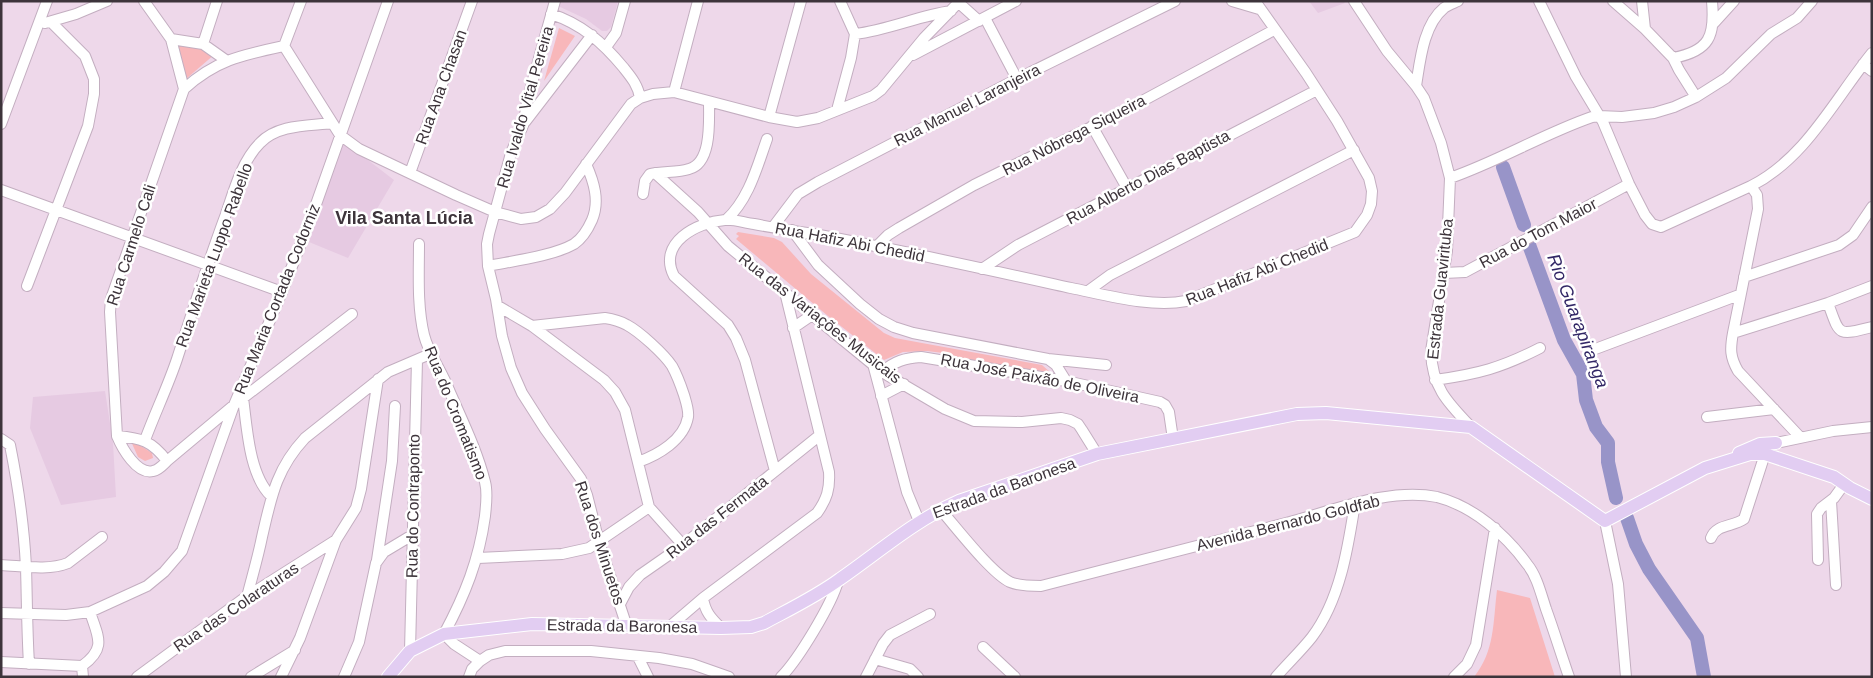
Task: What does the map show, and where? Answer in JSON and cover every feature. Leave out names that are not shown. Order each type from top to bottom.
[{"type":"main road","name":"Estrada da Baronesa","points":[[388,677],[410,651],[444,634],[532,624],[721,628],[751,627],[764,623],[838,581],[919,521],[940,509],[1097,454],[1297,414],[1313,413],[1472,427]]},
{"type":"main road","name":"Estrada Guavirituba","points":[[1472,427],[1605,521]]},
{"type":"main road","points":[[1605,521],[1685,477],[1729,460],[1752,446],[1768,442],[1776,443]]},
{"type":"main road","points":[[1729,460],[1766,461],[1846,488],[1872,499]]},
{"type":"street","points":[[1,124],[47,1]]},
{"type":"street","points":[[39,23],[51,22],[107,1]]},
{"type":"street","points":[[144,1],[170,38],[184,89],[199,76],[226,61],[284,46]]},
{"type":"street","points":[[202,44],[217,1]]},
{"type":"street","points":[[284,46],[301,1]]},
{"type":"street","name":"Rua Maria Cortada Codorniz","points":[[1,613],[66,615],[90,612],[147,586],[164,572],[182,550],[234,405],[282,292],[314,210],[388,1]]},
{"type":"street","name":"Rua Ana Chasan","points":[[410,173],[472,1]]},
{"type":"street","name":"Rua Ivaldo Vital Pereira","points":[[495,212],[511,153],[524,123],[527,101],[555,1]]},
{"type":"street","points":[[606,47],[616,32],[625,1]]},
{"type":"street","points":[[674,92],[698,1]]},
{"type":"street","points":[[769,117],[801,1]]},
{"type":"street","points":[[837,110],[851,58],[855,34],[840,1]]},
{"type":"street","points":[[908,57],[1016,1]]},
{"type":"street","name":"Rua Manuel Laranjeira","points":[[773,227],[798,194],[818,182],[1175,1]]},
{"type":"street","name":"Rua Hafiz Abi Chedid","points":[[706,223],[726,220],[792,230],[1160,304],[1186,301],[1348,236],[1355,232],[1371,204],[1372,191],[1369,178],[1354,150],[1316,90],[1257,5],[1232,1]]},
{"type":"street","name":"Estrada Guavirituba","points":[[1354,1],[1387,51],[1416,86],[1432,117],[1450,178],[1448,243],[1431,351],[1432,366],[1435,380],[1447,401],[1472,427]]},
{"type":"street","points":[[1416,86],[1422,47],[1440,5],[1458,1]]},
{"type":"street","points":[[1539,1],[1576,77],[1599,116],[1630,184],[1652,224],[1660,227],[1751,186],[1777,171],[1805,142],[1872,53]]},
{"type":"street","points":[[1613,1],[1645,29],[1673,58],[1678,70],[1696,97]]},
{"type":"street","points":[[1642,1],[1645,29]]},
{"type":"street","points":[[1712,1],[1714,23]]},
{"type":"street","points":[[1673,58],[1703,48],[1714,23],[1734,1]]},
{"type":"street","points":[[1450,178],[1478,168],[1569,126],[1599,116],[1622,117],[1654,113],[1674,108],[1726,78],[1771,34],[1796,18],[1812,1]]},
{"type":"street","points":[[284,46],[340,135],[360,149],[410,173],[495,212],[520,219],[536,217],[550,209],[631,104],[640,98],[662,92],[674,92],[769,117],[806,121],[873,96],[960,2],[982,20],[1018,79]]},
{"type":"street","points":[[855,34],[878,31],[929,14],[951,12]]},
{"type":"street","points":[[551,14],[572,23],[592,35],[606,47],[633,79],[639,90],[640,98]]},
{"type":"street","points":[[27,286],[54,210],[88,126],[94,94],[94,79],[85,56],[51,22]]},
{"type":"street","name":"Rua Nóbrega Siqueira","points":[[877,246],[888,235],[899,228],[966,190],[1120,113],[1274,30]]},
{"type":"street","points":[[524,123],[592,35]]},
{"type":"street","points":[[170,38],[202,44],[226,61]]},
{"type":"street","points":[[1863,64],[1872,71]]},
{"type":"street","name":"Rua Carmelo Cali","points":[[167,462],[160,468],[145,471],[131,459],[121,446],[117,436],[110,305],[184,89]]},
{"type":"street","name":"Rua Alberto Dias Baptista","points":[[982,268],[1018,246],[1316,90]]},
{"type":"street","points":[[643,194],[647,177],[650,174],[690,169],[700,163],[706,149],[710,102]]},
{"type":"street","name":"Rua Marieta Luppo Rabello","points":[[145,440],[176,361],[207,264],[237,184],[250,156],[261,142],[271,134],[283,129],[332,123]]},
{"type":"street","points":[[1092,126],[1127,188]]},
{"type":"street","points":[[726,220],[744,198],[767,140]]},
{"type":"street","points":[[1088,291],[1119,270],[1354,150]]},
{"type":"street","points":[[488,266],[560,250],[575,243],[587,231],[596,204],[594,184],[586,164]]},
{"type":"street","name":"Rua das Variações Musicais","points":[[655,172],[728,246],[882,372],[945,409],[974,421],[1022,422],[1060,418],[1070,420],[1078,424],[1097,454]]},
{"type":"street","name":"Rua do Tom Maior","points":[[1444,273],[1465,272],[1630,184]]},
{"type":"street","points":[[1751,186],[1757,195],[1758,209],[1733,333],[1731,346],[1732,360],[1738,371],[1774,409],[1795,438]]},
{"type":"street","points":[[1,190],[282,292]]},
{"type":"street","points":[[1744,277],[1839,245],[1853,235],[1872,207]]},
{"type":"street","name":"Rua dos Minuetos","points":[[495,212],[487,244],[488,266],[498,306],[502,336],[511,368],[522,393],[580,478],[627,627]]},
{"type":"street","points":[[706,223],[690,231],[676,243],[671,250],[670,268],[674,276],[728,325],[736,338],[745,360],[774,471]]},
{"type":"street","points":[[792,230],[818,265],[866,309],[894,327],[912,333],[1048,359],[1106,365]]},
{"type":"street","name":"Rua do Cromatismo","points":[[419,244],[421,313],[424,334],[430,354],[444,376],[486,484],[486,505],[478,558],[459,605],[444,634]]},
{"type":"street","points":[[1733,333],[1828,303],[1872,286]]},
{"type":"street","points":[[668,628],[703,598],[818,513],[827,499],[830,487],[830,472],[785,292]]},
{"type":"street","points":[[1590,351],[1740,295]]},
{"type":"street","points":[[1828,303],[1837,329],[1843,333],[1872,327]]},
{"type":"street","points":[[498,306],[532,326],[604,380],[615,392],[624,410],[649,507],[683,545]]},
{"type":"street","points":[[117,436],[145,440],[160,451],[167,462],[234,405],[352,314]]},
{"type":"street","points":[[793,328],[812,315]]},
{"type":"street","points":[[532,326],[605,318],[626,324],[637,332],[672,366],[688,410],[685,427],[680,435],[655,455],[638,462]]},
{"type":"street","points":[[1435,380],[1473,375],[1490,370],[1512,362],[1540,348]]},
{"type":"street","points":[[247,597],[271,496],[285,464],[296,448],[305,438],[378,379],[401,365],[430,354]]},
{"type":"street","name":"Rua José Paixão de Oliveira","points":[[882,372],[894,362],[906,358],[922,357],[1066,381],[1160,402],[1165,405],[1168,412],[1174,439]]},
{"type":"street","points":[[1048,359],[1056,366],[1066,381]]},
{"type":"street","name":"Rua do Contraponto","points":[[410,651],[414,534],[416,360]]},
{"type":"street","points":[[873,364],[907,492],[919,521]]},
{"type":"street","points":[[281,677],[295,650],[336,540],[356,508],[361,489],[378,379]]},
{"type":"street","points":[[881,396],[904,384]]},
{"type":"street","points":[[243,398],[257,476],[264,490],[271,496]]},
{"type":"street","points":[[344,677],[355,655],[361,635],[376,563],[392,461],[395,406]]},
{"type":"street","points":[[1707,417],[1774,409]]},
{"type":"street","points":[[1711,538],[1717,529],[1738,523],[1744,519],[1769,448],[1776,443],[1848,428],[1872,427]]},
{"type":"street","name":"Rua das Fermata","points":[[620,604],[629,587],[640,575],[683,545],[820,435]]},
{"type":"street","points":[[1766,461],[1795,438]]},
{"type":"street","points":[[1,439],[10,445],[17,480],[26,566],[29,664]]},
{"type":"street","points":[[1818,560],[1817,514],[1821,508],[1831,502],[1846,488]]},
{"type":"street","name":"Avenida Bernardo Goldfab","points":[[940,509],[996,572],[1010,582],[1027,586],[1041,586],[1299,520],[1355,503],[1416,494],[1438,498],[1462,507],[1495,528],[1515,548],[1529,566],[1569,677]]},
{"type":"street","points":[[1831,502],[1836,585]]},
{"type":"street","points":[[1276,677],[1312,637],[1334,596],[1345,557],[1355,503]]},
{"type":"street","points":[[478,558],[562,554],[590,548],[649,507]]},
{"type":"street","points":[[1605,521],[1618,584],[1626,677]]},
{"type":"street","points":[[1454,677],[1467,664],[1476,645],[1495,528]]},
{"type":"street","points":[[376,563],[384,552],[414,534]]},
{"type":"street","points":[[1,566],[62,566],[102,537]]},
{"type":"street","name":"Rua das Colaraturas","points":[[137,677],[247,597],[336,540]]},
{"type":"street","points":[[781,677],[792,663],[832,598],[838,581]]},
{"type":"street","points":[[703,598],[708,614],[721,628]]},
{"type":"street","points":[[1,662],[82,666],[92,658],[98,647],[98,639],[90,612]]},
{"type":"street","points":[[866,677],[890,635],[930,614]]},
{"type":"street","points":[[444,634],[454,644],[480,661],[472,669],[469,677]]},
{"type":"street","points":[[983,647],[1015,677]]},
{"type":"street","points":[[251,677],[295,650]]},
{"type":"street","name":"Estrada da Baronesa","points":[[480,661],[489,655],[505,651],[590,651],[659,658],[692,664],[730,677]]},
{"type":"street","points":[[638,657],[648,677]]},
{"type":"street","points":[[875,659],[910,669],[918,677]]},
{"type":"street","points":[[82,666],[82,677]]},
{"type":"shaded area","points":[[560,1],[618,1],[611,27],[607,31],[602,31],[586,19],[558,6]]},
{"type":"shaded area","points":[[1309,1],[1343,1],[1345,3],[1318,13]]},
{"type":"shaded area","points":[[559,28],[575,36],[544,81]]},
{"type":"shaded area","points":[[183,41],[215,54],[186,79],[176,43]]},
{"type":"shaded area","points":[[341,143],[351,147],[394,180],[348,258],[309,242]]},
{"type":"shaded area","points":[[738,232],[774,238],[782,242],[811,274],[884,333],[895,338],[1042,365],[1050,372],[986,364],[927,351],[903,352],[884,360],[736,239],[739,236],[736,234]]},
{"type":"shaded area","points":[[105,391],[113,443],[116,497],[61,505],[30,428],[33,397]]},
{"type":"shaded area","points":[[130,439],[152,453],[153,458],[145,461],[138,457]]},
{"type":"shaded area","points":[[1497,590],[1530,598],[1555,677],[1474,677],[1486,657],[1492,636]]},
{"type":"waterway","name":"Rio Guarapiranga","points":[[1503,167],[1524,225]]},
{"type":"waterway","name":"Rio Guarapiranga","points":[[1528,242],[1564,340],[1583,374],[1586,400],[1596,427],[1608,443],[1608,462],[1616,498]]},
{"type":"waterway","name":"Rio Guarapiranga","points":[[1627,518],[1636,544],[1649,569],[1697,638],[1704,677]]},
{"type":"district","name":"Vila Santa Lúcia","points":[[404,218]]}]
